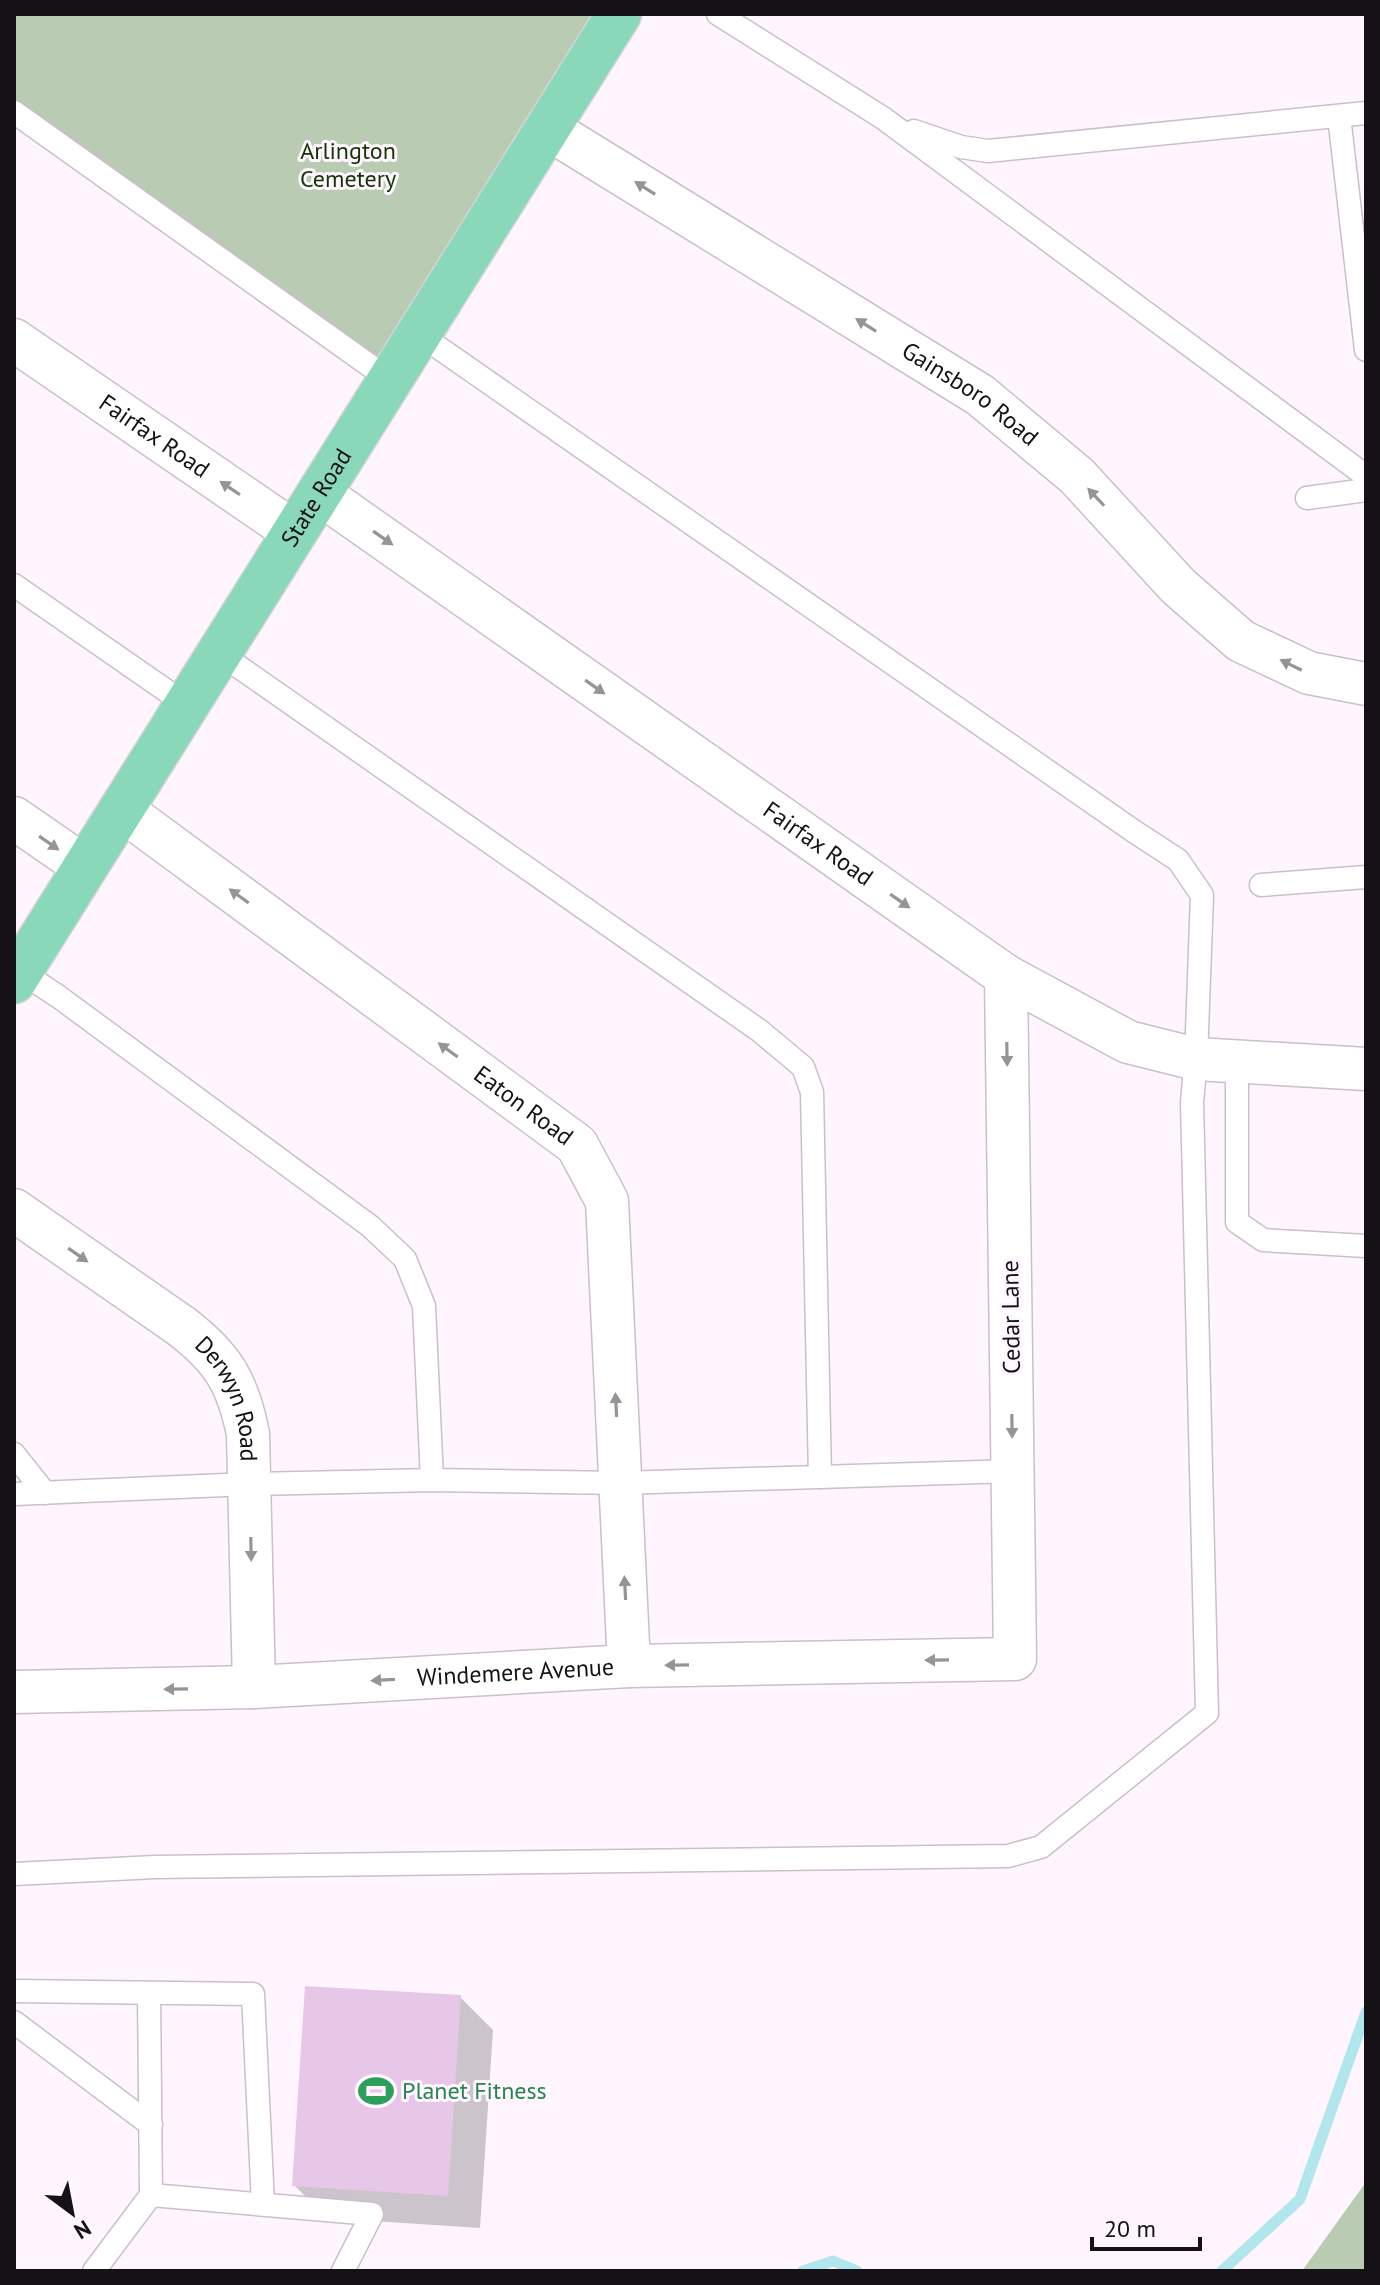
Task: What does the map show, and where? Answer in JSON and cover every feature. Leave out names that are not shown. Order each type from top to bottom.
[{"type":"main road","name":"State Road","points":[[17,976],[619,14]]},
{"type":"street","name":"Gainsboro Road","points":[[547,128],[980,395],[1077,476],[1178,586],[1241,641],[1309,673],[1366,684]]},
{"type":"street","name":"Fairfax Road","points":[[14,340],[294,532]]},
{"type":"street","name":"Fairfax Road","points":[[319,493],[1006,976],[1128,1042],[1196,1059],[1366,1069]]},
{"type":"street","name":"Eaton Road","points":[[121,809],[577,1145],[607,1201],[629,1666]]},
{"type":"street","points":[[14,818],[85,867]]},
{"type":"street","name":"Cedar Lane","points":[[1006,976],[1015,1659]]},
{"type":"street","name":"Derwyn Road","points":[[14,1210],[206,1346],[230,1374],[242,1405],[248,1434],[254,1687]]},
{"type":"street","name":"Windemere Avenue","points":[[14,1692],[254,1687],[629,1666],[1015,1659]]},
{"type":"lane","points":[[718,14],[883,118],[1366,476]]},
{"type":"lane","points":[[14,112],[390,380]]},
{"type":"lane","points":[[883,118],[937,140],[988,151],[1366,113]]},
{"type":"lane","points":[[1339,116],[1366,350]]},
{"type":"lane","points":[[984,193],[975,174],[978,161],[988,151]]},
{"type":"lane","points":[[14,1874],[155,1867],[1008,1856],[1041,1847],[1207,1713],[1192,1102],[1202,895],[1178,860],[419,334]]},
{"type":"lane","points":[[1307,498],[1366,490]]},
{"type":"lane","points":[[14,585],[187,705]]},
{"type":"lane","points":[[219,653],[760,1031],[803,1067],[812,1092],[820,1477]]},
{"type":"lane","points":[[1261,885],[1366,877]]},
{"type":"lane","points":[[17,976],[59,997],[370,1226],[405,1259],[424,1306],[432,1480]]},
{"type":"lane","points":[[1237,1062],[1237,1222],[1263,1240],[1366,1246]]},
{"type":"lane","points":[[14,1454],[45,1493]]},
{"type":"lane","points":[[14,1494],[249,1484],[432,1480],[620,1483],[1013,1471]]},
{"type":"lane","points":[[14,1991],[253,1994],[263,2204]]},
{"type":"lane","points":[[94,2271],[151,2195],[149,1993]]},
{"type":"lane","points":[[14,2022],[151,2125]]},
{"type":"lane","points":[[151,2195],[372,2214],[343,2271]]},
{"type":"green space","name":"Arlington Cemetery","points":[[14,14],[619,14],[390,380],[14,105]]},
{"type":"green space","points":[[1366,2182],[1366,2271],[1302,2271]]},
{"type":"building","name":"Planet Fitness","points":[[305,1986],[461,1995],[448,2196],[292,2186]]},
{"type":"waterway","points":[[1222,2271],[1300,2199],[1366,2012]]},
{"type":"waterway","points":[[803,2271],[833,2261],[857,2271]]},
{"type":"place","name":"Planet Fitness","points":[[376,2091]]}]
